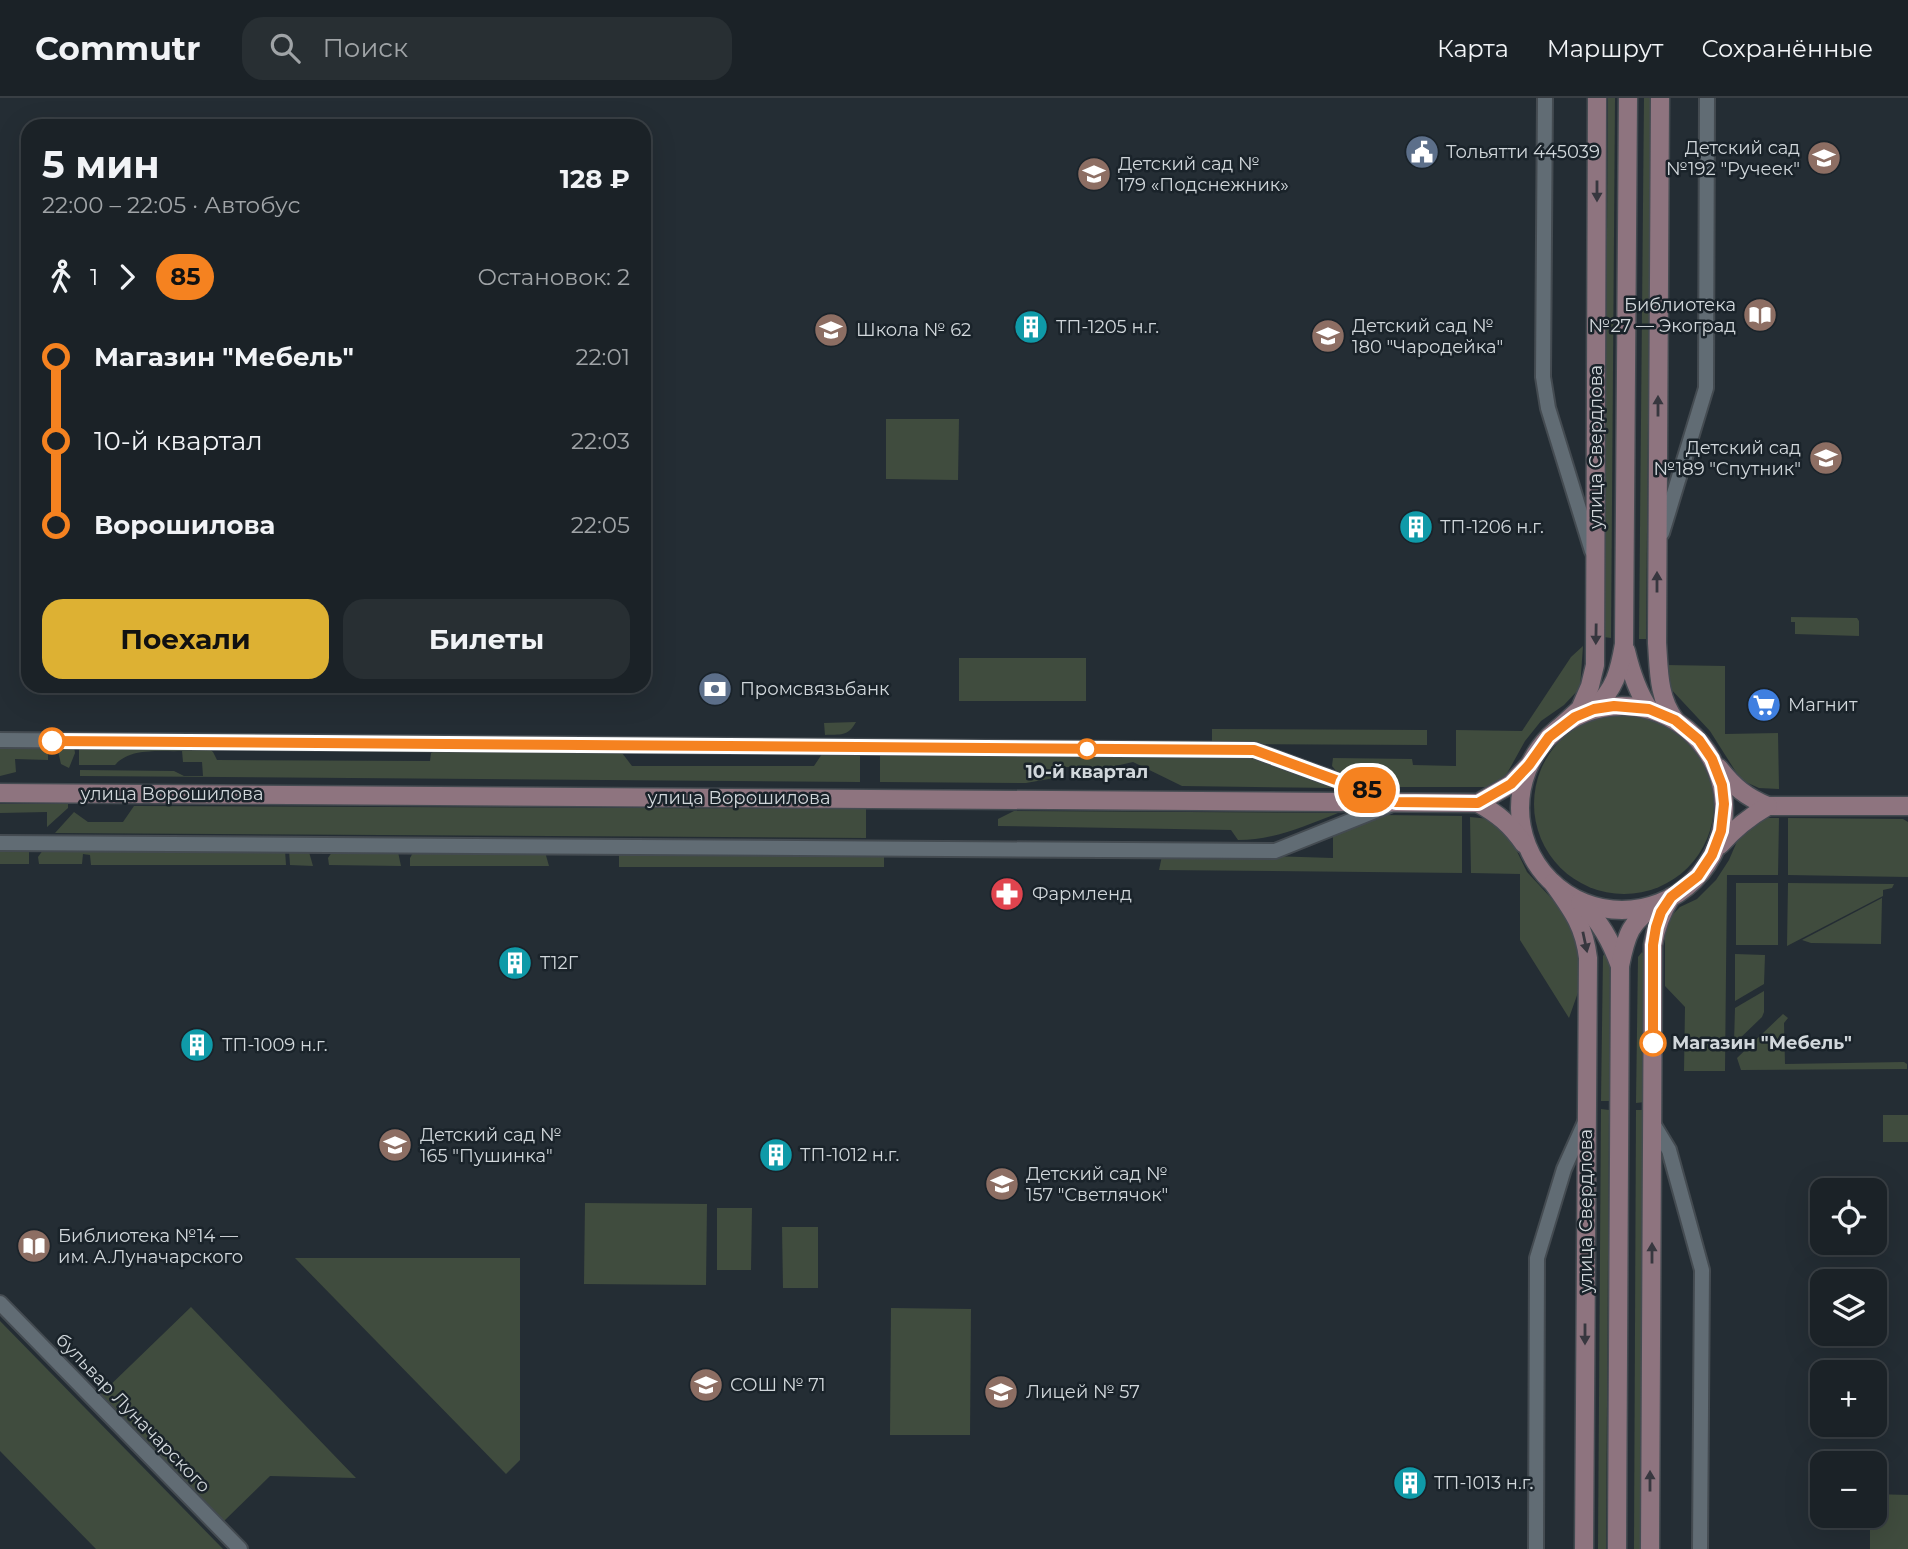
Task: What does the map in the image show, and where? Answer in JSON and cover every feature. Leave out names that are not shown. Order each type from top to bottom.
[{"type":"main road","name":"улица Свердлова","points":[[1549,737],[1580,709],[1595,665],[1597,98]]},
{"type":"main road","name":"улица Свердлова","points":[[1594,709],[1615,684],[1624,644],[1628,98]]},
{"type":"main road","points":[[1660,98],[1657,643],[1660,684],[1668,712],[1699,740],[1735,789],[1750,799],[1768,806],[1908,806]]},
{"type":"main road","name":"улица Свердлова","points":[[1624,644],[1631,673],[1649,709]]},
{"type":"main road","points":[[1478,803],[1511,784],[1549,737],[1575,717],[1594,709],[1614,706],[1649,709],[1675,720]]},
{"type":"main road","points":[[1712,759],[1722,785],[1724,804],[1721,831],[1712,855]]},
{"type":"main road","points":[[1529,765],[1520,802],[1521,823],[1531,853]]},
{"type":"main road","name":"улица Ворошилова","points":[[0,793],[1478,803]]},
{"type":"main road","points":[[1478,803],[1499,814],[1513,828],[1553,883],[1577,899],[1605,908],[1634,909],[1665,901],[1698,876],[1734,829],[1746,818],[1768,806]]},
{"type":"main road","name":"улица Свердлова","points":[[1553,883],[1577,917],[1585,936],[1588,957],[1584,1549]]},
{"type":"main road","name":"улица Свердлова","points":[[1577,899],[1600,923],[1609,937],[1620,966]]},
{"type":"main road","name":"улица Свердлова","points":[[1617,1549],[1620,966],[1625,939],[1632,926],[1639,917],[1665,901]]},
{"type":"main road","points":[[1650,1549],[1653,945],[1665,901]]},
{"type":"street","points":[[1545,98],[1543,377],[1548,408],[1596,566]]},
{"type":"street","points":[[1657,548],[1706,387],[1707,98]]},
{"type":"street","points":[[0,740],[1254,750],[1396,802]]},
{"type":"street","points":[[0,843],[1275,851],[1396,802]]},
{"type":"street","points":[[1535,1549],[1537,1258],[1564,1169],[1586,1119]]},
{"type":"street","points":[[1652,1122],[1669,1150],[1702,1270],[1700,1549]]},
{"type":"street","name":"бульвар Луначарского","points":[[0,1303],[240,1549]]},
{"type":"green space","points":[[1608,98],[1615,98],[1611,638],[1604,637]]},
{"type":"green space","points":[[1644,98],[1651,98],[1646,639],[1639,639]]},
{"type":"green space","points":[[886,419],[959,419],[958,480],[886,479]]},
{"type":"green space","points":[[1791,617],[1857,618],[1859,636],[1795,634],[1795,622],[1791,622]]},
{"type":"green space","points":[[1583,646],[1580,688],[1564,705],[1541,721],[1525,741],[1505,777],[1489,787],[1379,787],[1337,772],[1332,766],[1333,758],[1412,759],[1413,765],[1456,766],[1456,730],[1522,731],[1571,657]]},
{"type":"green space","points":[[959,658],[1086,658],[1086,701],[959,701]]},
{"type":"green space","points":[[1666,665],[1725,666],[1725,734],[1778,733],[1779,789],[1759,788],[1741,780],[1710,731],[1669,687]]},
{"type":"green space","points":[[1624,714],[1642,715],[1659,721],[1688,740],[1707,769],[1713,786],[1713,822],[1707,839],[1688,868],[1659,887],[1642,893],[1624,894],[1606,893],[1589,887],[1560,868],[1541,839],[1535,822],[1534,804],[1535,786],[1541,769],[1560,740],[1589,721],[1606,715]]},
{"type":"green space","points":[[856,722],[847,732],[825,735],[824,723]]},
{"type":"green space","points":[[1212,729],[1427,730],[1427,745],[1212,744]]},
{"type":"green space","points":[[0,747],[48,747],[48,760],[15,759],[16,772],[0,776]]},
{"type":"green space","points":[[57,747],[74,747],[75,753],[69,768],[61,764]]},
{"type":"green space","points":[[79,747],[208,748],[217,760],[430,761],[431,753],[437,750],[619,749],[632,766],[814,766],[824,751],[860,751],[860,782],[80,776],[80,770],[174,771],[184,776],[203,776],[202,762],[183,762],[182,751],[137,753],[115,765],[79,765]]},
{"type":"green space","points":[[880,751],[1247,756],[1337,788],[1182,786],[1133,762],[1111,767],[1061,767],[1060,777],[1026,783],[880,782]]},
{"type":"green space","points":[[0,804],[68,804],[68,808],[47,827],[47,812],[0,813]]},
{"type":"green space","points":[[134,806],[866,809],[866,838],[55,833],[74,812],[88,822],[123,822]]},
{"type":"green space","points":[[1014,811],[1338,813],[1277,835],[1238,840],[1231,830],[998,826],[998,819]]},
{"type":"green space","points":[[1383,815],[1462,816],[1462,873],[1159,870],[1162,856],[1171,853],[1333,858],[1333,830]]},
{"type":"green space","points":[[1470,817],[1490,819],[1509,835],[1527,872],[1566,914],[1578,932],[1582,981],[1569,1018],[1520,940],[1520,874],[1471,873]]},
{"type":"green space","points":[[1758,818],[1779,818],[1778,875],[1727,875],[1725,1071],[1684,1071],[1685,1007],[1665,986],[1665,932],[1669,918],[1680,907],[1697,899],[1716,880],[1729,860],[1744,825]]},
{"type":"green space","points":[[1788,818],[1903,819],[1908,822],[1908,877],[1788,875]]},
{"type":"green space","points":[[0,848],[25,849],[29,852],[29,864],[0,864]]},
{"type":"green space","points":[[43,850],[285,850],[286,865],[91,865],[90,855],[83,854],[82,864],[39,864],[38,857]]},
{"type":"green space","points":[[289,850],[309,852],[313,866],[290,865]]},
{"type":"green space","points":[[414,851],[545,852],[549,866],[410,866]]},
{"type":"green space","points":[[332,852],[398,852],[401,866],[329,865],[328,858]]},
{"type":"green space","points":[[619,852],[884,853],[884,867],[619,867]]},
{"type":"green space","points":[[1736,883],[1778,883],[1778,945],[1736,945]]},
{"type":"green space","points":[[1788,883],[1894,884],[1892,888],[1883,890],[1883,896],[1787,946]]},
{"type":"green space","points":[[1882,898],[1881,944],[1811,943],[1802,940]]},
{"type":"green space","points":[[1606,951],[1610,956],[1609,1101],[1601,1101],[1603,956]]},
{"type":"green space","points":[[1642,952],[1645,1102],[1636,1103],[1638,957]]},
{"type":"green space","points":[[1735,954],[1765,955],[1764,984],[1735,1001]]},
{"type":"green space","points":[[1764,991],[1762,1017],[1734,1044],[1735,1008]]},
{"type":"green space","points":[[1783,1014],[1788,1018],[1784,1023],[1785,1064],[1904,1062],[1907,1069],[1741,1070],[1737,1058]]},
{"type":"green space","points":[[1601,1109],[1609,1110],[1606,1549],[1598,1549]]},
{"type":"green space","points":[[1636,1110],[1644,1110],[1641,1549],[1634,1549]]},
{"type":"green space","points":[[1883,1115],[1908,1115],[1908,1142],[1883,1142]]},
{"type":"green space","points":[[585,1203],[707,1204],[706,1285],[584,1284]]},
{"type":"green space","points":[[717,1208],[752,1208],[751,1270],[717,1270]]},
{"type":"green space","points":[[782,1227],[818,1227],[818,1288],[783,1288]]},
{"type":"green space","points":[[295,1258],[520,1258],[520,1460],[506,1474]]},
{"type":"green space","points":[[191,1307],[356,1478],[270,1476],[224,1521],[101,1394]]},
{"type":"green space","points":[[891,1308],[971,1309],[970,1435],[890,1435]]},
{"type":"green space","points":[[0,1321],[223,1549],[96,1549],[0,1451]]},
{"type":"green space","points":[[1887,1494],[1908,1495],[1908,1549],[1870,1549],[1870,1528],[1887,1528]]},
{"type":"bus line","name":"85","points":[[52,741],[1254,750],[1396,802],[1478,803],[1511,784],[1549,737],[1575,717],[1594,709],[1614,706],[1649,709],[1675,720],[1699,740],[1712,759],[1722,785],[1724,804],[1721,831],[1712,855],[1698,876],[1671,897],[1661,912],[1656,927],[1653,945],[1653,1043]]},
{"type":"place","name":"Тольятти 445039","points":[[1422,152]]},
{"type":"place","name":"Детский сад №192 \"Ручеек\"","points":[[1824,158]]},
{"type":"place","name":"Детский сад № 179 «Подснежник»","points":[[1094,174]]},
{"type":"place","name":"Библиотека №27 — Экоград","points":[[1760,315]]},
{"type":"place","name":"ТП-1205 н.г.","points":[[1031,327]]},
{"type":"place","name":"Школа № 62","points":[[831,330]]},
{"type":"place","name":"Детский сад № 180 \"Чародейка\"","points":[[1328,336]]},
{"type":"place","name":"Детский сад №189 \"Спутник\"","points":[[1826,458]]},
{"type":"place","name":"ТП-1206 н.г.","points":[[1416,527]]},
{"type":"place","name":"Промсвязьбанк","points":[[715,689]]},
{"type":"place","name":"Магнит","points":[[1764,705]]},
{"type":"place","name":"10-й квартал","points":[[1087,749]]},
{"type":"place","name":"Фармленд","points":[[1007,894]]},
{"type":"place","name":"T12Г","points":[[515,963]]},
{"type":"place","name":"Магазин \"Мебель\"","points":[[1653,1043]]},
{"type":"place","name":"ТП-1009 н.г.","points":[[197,1045]]},
{"type":"place","name":"Детский сад № 165 \"Пушинка\"","points":[[395,1145]]},
{"type":"place","name":"ТП-1012 н.г.","points":[[776,1155]]},
{"type":"place","name":"Детский сад № 157 \"Светлячок\"","points":[[1002,1184]]},
{"type":"place","name":"Библиотека №14 — им. А.Луначарского","points":[[34,1246]]},
{"type":"place","name":"СОШ № 71","points":[[706,1385]]},
{"type":"place","name":"Лицей № 57","points":[[1001,1392]]},
{"type":"place","name":"ТП-1013 н.г.","points":[[1410,1483]]}]
